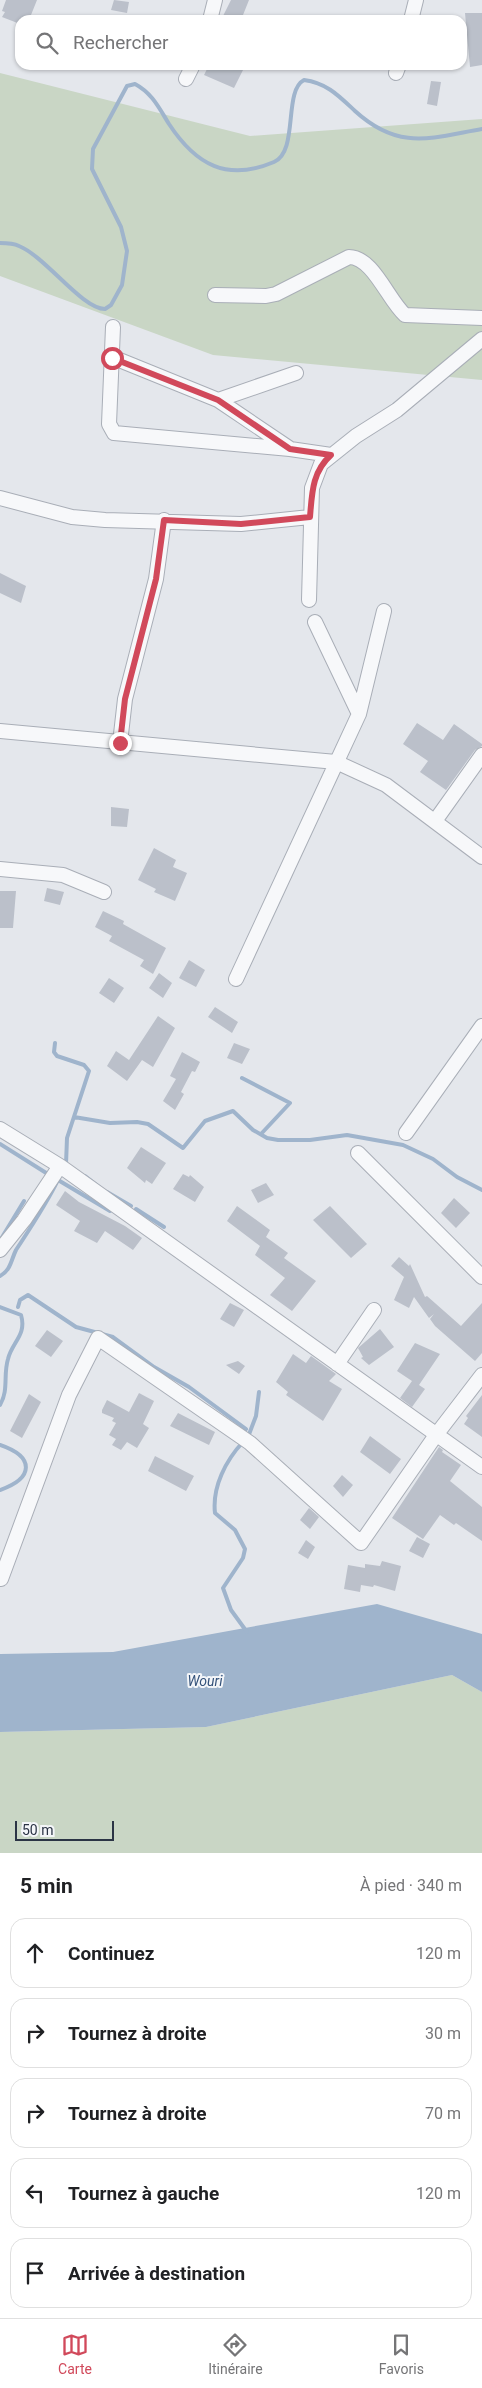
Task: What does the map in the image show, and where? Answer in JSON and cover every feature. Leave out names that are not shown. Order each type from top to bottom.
[{"type":"street","points":[[211,15],[215,0]]},
{"type":"street","points":[[412,15],[416,0]]},
{"type":"street","points":[[186,79],[190,70]]},
{"type":"street","points":[[214,295],[266,296],[276,294],[349,257],[354,257],[367,264],[405,315],[482,318]]},
{"type":"street","points":[[113,327],[110,424],[114,433],[290,449],[331,455]]},
{"type":"street","points":[[309,600],[312,488],[321,464],[331,455],[397,410],[482,340]]},
{"type":"street","points":[[112,358],[218,400],[290,449]]},
{"type":"street","points":[[218,400],[296,373]]},
{"type":"street","points":[[0,498],[72,517],[241,524],[310,517]]},
{"type":"street","points":[[120,743],[125,699],[156,579],[164,520]]},
{"type":"street","points":[[236,979],[359,714],[384,611]]},
{"type":"street","points":[[315,622],[359,714]]},
{"type":"street","points":[[0,731],[336,762],[386,785],[482,857]]},
{"type":"street","points":[[435,822],[482,756]]},
{"type":"street","points":[[0,870],[63,875],[104,892]]},
{"type":"street","points":[[406,1133],[482,1026]]},
{"type":"street","points":[[0,1129],[60,1166],[482,1467]]},
{"type":"street","points":[[358,1153],[482,1277]]},
{"type":"street","points":[[0,1250],[24,1220],[60,1166]]},
{"type":"street","points":[[337,1364],[374,1310]]},
{"type":"street","points":[[1,1579],[69,1395],[98,1338],[250,1443],[361,1543],[436,1435],[482,1375]]},
{"type":"green space","points":[[0,73],[250,136],[482,119],[482,380],[213,355],[0,276]]},
{"type":"green space","points":[[452,1675],[482,1692],[482,1853],[0,1853],[0,1732],[206,1727]]},
{"type":"water","name":"Wouri","points":[[377,1604],[482,1634],[482,1692],[452,1675],[206,1727],[0,1732],[0,1654],[113,1652]]},
{"type":"building","points":[[6,0],[37,0],[31,15],[15,15],[15,22],[2,17],[5,12],[2,11]]},
{"type":"building","points":[[114,0],[129,2],[127,13],[111,10]]},
{"type":"building","points":[[231,0],[249,0],[243,15],[224,15]]},
{"type":"building","points":[[465,13],[482,13],[482,65],[470,67],[467,15]]},
{"type":"building","points":[[206,70],[243,70],[234,88],[204,75]]},
{"type":"building","points":[[431,81],[441,82],[437,106],[427,104]]},
{"type":"building","points":[[0,573],[26,586],[21,603],[0,593]]},
{"type":"building","points":[[417,723],[443,740],[454,724],[482,744],[482,746],[475,750],[446,790],[420,772],[428,761],[403,744]]},
{"type":"building","points":[[111,807],[129,809],[127,827],[111,826]]},
{"type":"building","points":[[154,848],[176,860],[173,867],[187,873],[175,901],[154,892],[156,889],[138,880]]},
{"type":"building","points":[[47,888],[64,892],[60,905],[44,901]]},
{"type":"building","points":[[0,891],[16,891],[13,928],[0,928]]},
{"type":"building","points":[[103,911],[124,921],[123,924],[166,948],[153,974],[140,966],[144,960],[109,941],[112,936],[95,927]]},
{"type":"building","points":[[189,960],[205,970],[196,987],[179,978]]},
{"type":"building","points":[[159,973],[172,983],[163,998],[149,988]]},
{"type":"building","points":[[109,978],[124,988],[114,1003],[99,993]]},
{"type":"building","points":[[215,1007],[238,1022],[232,1033],[208,1017]]},
{"type":"building","points":[[158,1016],[175,1028],[153,1067],[142,1060],[127,1081],[107,1066],[116,1051],[129,1060]]},
{"type":"building","points":[[234,1043],[250,1049],[242,1064],[227,1058]]},
{"type":"building","points":[[182,1052],[200,1062],[195,1072],[192,1071],[181,1092],[184,1094],[175,1110],[163,1101],[176,1079],[170,1076]]},
{"type":"building","points":[[141,1147],[166,1163],[152,1184],[146,1180],[145,1183],[127,1168]]},
{"type":"building","points":[[183,1174],[189,1177],[190,1175],[204,1187],[195,1202],[173,1189]]},
{"type":"building","points":[[266,1183],[274,1195],[258,1203],[251,1190]]},
{"type":"building","points":[[65,1191],[79,1202],[125,1226],[142,1238],[133,1250],[105,1231],[97,1243],[74,1231],[80,1221],[56,1205]]},
{"type":"building","points":[[454,1198],[470,1213],[456,1228],[441,1213]]},
{"type":"building","points":[[237,1206],[270,1230],[266,1237],[288,1253],[284,1258],[316,1281],[292,1311],[270,1295],[285,1278],[255,1255],[260,1246],[227,1221]]},
{"type":"building","points":[[330,1206],[367,1244],[351,1258],[313,1220]]},
{"type":"building","points":[[399,1257],[409,1266],[410,1264],[425,1297],[427,1296],[461,1326],[482,1303],[482,1353],[475,1361],[435,1326],[430,1319],[434,1314],[429,1318],[414,1297],[409,1308],[394,1300],[404,1277],[391,1266]]},
{"type":"building","points":[[230,1303],[244,1310],[234,1327],[220,1319]]},
{"type":"building","points":[[380,1329],[394,1347],[369,1365],[361,1358],[363,1357],[358,1348]]},
{"type":"building","points":[[47,1330],[63,1341],[51,1357],[35,1346]]},
{"type":"building","points":[[415,1343],[440,1354],[419,1385],[425,1389],[412,1407],[400,1398],[412,1381],[397,1371]]},
{"type":"building","points":[[293,1354],[306,1363],[311,1356],[336,1374],[329,1381],[342,1389],[323,1421],[286,1395],[288,1392],[276,1382]]},
{"type":"building","points":[[238,1361],[245,1366],[239,1374],[226,1365]]},
{"type":"building","points":[[139,1393],[154,1401],[143,1424],[149,1428],[137,1448],[127,1442],[121,1450],[112,1445],[116,1439],[109,1435],[116,1423],[112,1421],[114,1418],[102,1413],[102,1410],[107,1400],[129,1412]]},
{"type":"building","points":[[29,1394],[41,1402],[22,1438],[10,1431]]},
{"type":"building","points":[[482,1395],[482,1437],[464,1424],[468,1418],[466,1416]]},
{"type":"building","points":[[178,1413],[215,1432],[209,1445],[170,1426]]},
{"type":"building","points":[[370,1436],[401,1459],[390,1474],[360,1452]]},
{"type":"building","points":[[439,1447],[443,1450],[442,1452],[461,1465],[450,1481],[482,1507],[482,1541],[456,1523],[454,1525],[440,1515],[423,1539],[392,1518]]},
{"type":"building","points":[[155,1456],[194,1476],[186,1491],[148,1471]]},
{"type":"building","points":[[342,1475],[353,1485],[343,1497],[333,1486]]},
{"type":"building","points":[[309,1508],[319,1517],[310,1529],[300,1520]]},
{"type":"building","points":[[417,1537],[430,1544],[423,1558],[409,1551]]},
{"type":"building","points":[[306,1540],[315,1547],[308,1559],[298,1553]]},
{"type":"building","points":[[382,1561],[401,1566],[395,1591],[374,1585],[373,1587],[361,1585],[360,1592],[344,1589],[348,1565],[365,1568],[365,1564],[380,1566]]},
{"type":"waterway","points":[[0,243],[14,244],[30,252],[75,292],[96,307],[105,309],[111,305],[122,285],[127,251],[121,227],[92,169],[93,149],[127,86],[135,84],[151,96],[179,138],[190,150],[214,166],[227,170],[257,168],[274,162],[282,156],[289,134],[294,96],[298,86],[304,80],[326,87],[371,124],[401,137],[431,138],[482,129]]},
{"type":"waterway","points":[[55,1043],[54,1052],[57,1056],[84,1065],[89,1071],[67,1138],[66,1164]]},
{"type":"waterway","points":[[242,1078],[290,1103],[261,1134]]},
{"type":"waterway","points":[[74,1117],[110,1123],[137,1122],[148,1124],[183,1148],[205,1121],[233,1111],[253,1130],[267,1138],[310,1140],[347,1135],[403,1145],[433,1159],[457,1177],[482,1190]]},
{"type":"waterway","points":[[0,1144],[51,1176]]},
{"type":"waterway","points":[[85,1176],[99,1187]]},
{"type":"waterway","points":[[0,1276],[9,1268],[16,1250],[58,1180],[110,1211]]},
{"type":"waterway","points":[[107,1192],[131,1206]]},
{"type":"waterway","points":[[1,1239],[24,1201]]},
{"type":"waterway","points":[[136,1209],[164,1227]]},
{"type":"waterway","points":[[18,1307],[20,1300],[28,1295],[76,1327],[113,1337],[154,1367],[189,1387],[246,1429]]},
{"type":"waterway","points":[[0,1307],[21,1315],[22,1322],[21,1333],[8,1359],[4,1394],[0,1405]]},
{"type":"waterway","points":[[248,1437],[256,1416],[259,1392]]},
{"type":"waterway","points":[[243,1442],[231,1457],[218,1484],[215,1513],[235,1530],[245,1549],[243,1558],[223,1588],[231,1610],[247,1632]]},
{"type":"waterway","points":[[0,1445],[20,1455],[26,1468],[19,1480],[0,1490]]},
{"type":"route","points":[[112,358],[218,400],[290,449],[331,455],[321,464],[312,488],[310,517],[241,524],[164,520],[156,579],[125,699],[120,743]]}]
